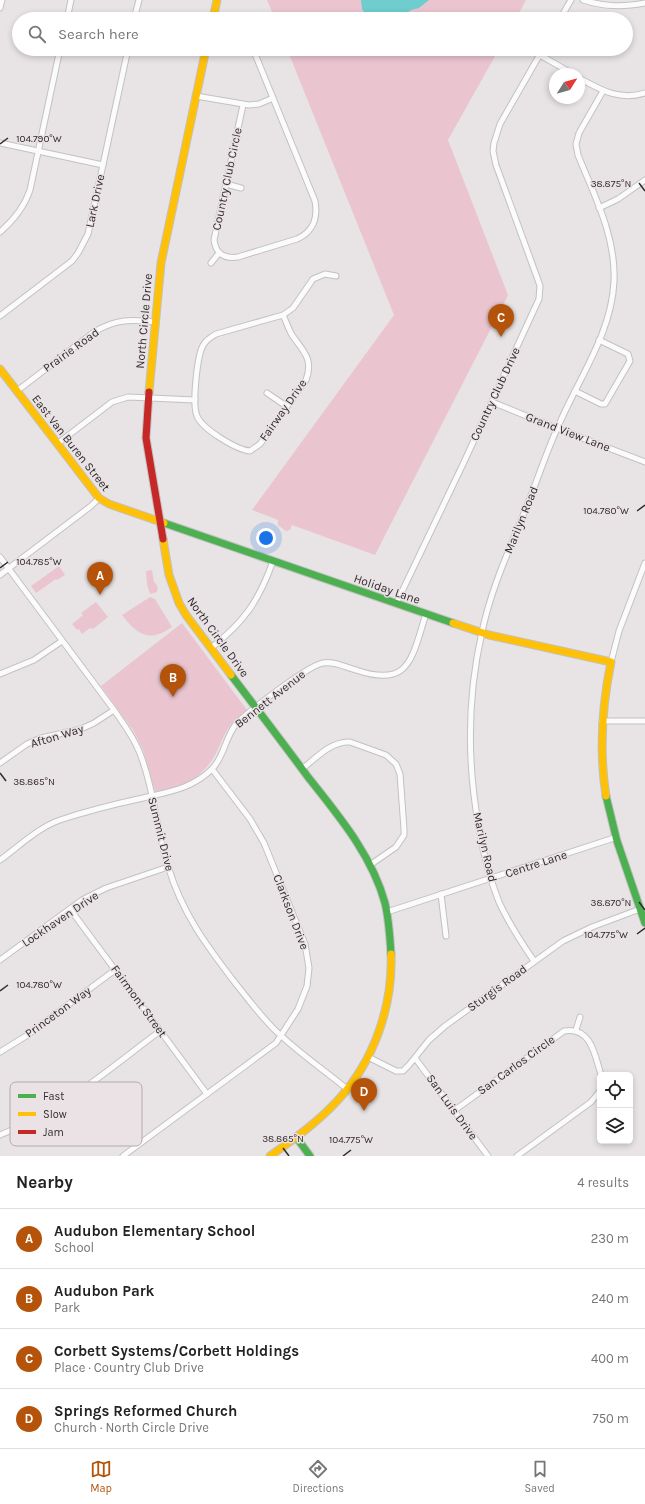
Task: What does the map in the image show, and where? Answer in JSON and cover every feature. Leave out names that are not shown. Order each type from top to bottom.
[{"type":"main road","points":[[214,12],[217,0]]},
{"type":"main road","name":"North Circle Drive","points":[[205,56],[161,264],[146,438],[167,563],[173,590],[186,615],[358,844],[378,883],[387,912],[392,948],[388,1000],[374,1046],[368,1057],[347,1089],[328,1111],[270,1156]]},
{"type":"main road","name":"East Van Buren Street","points":[[0,369],[99,498],[109,504],[160,522]]},
{"type":"main road","name":"Holiday Lane","points":[[160,522],[396,604],[482,632],[611,662]]},
{"type":"main road","points":[[611,662],[605,690],[602,721],[602,755],[605,786],[610,814],[645,923]]},
{"type":"main road","points":[[296,1137],[310,1156]]},
{"type":"street","points":[[0,8],[2,0]]},
{"type":"street","points":[[68,12],[71,0]]},
{"type":"street","points":[[136,12],[139,0]]},
{"type":"street","points":[[564,12],[571,0]]},
{"type":"street","points":[[583,0],[616,7],[645,3]]},
{"type":"street","points":[[0,232],[16,218],[27,199],[58,56]]},
{"type":"street","name":"Lark Drive","points":[[0,316],[72,261],[88,234],[126,56]]},
{"type":"street","points":[[211,263],[219,253],[227,258],[238,257],[297,239],[307,233],[315,224],[316,213],[314,201],[256,56]]},
{"type":"street","name":"Country Club Drive","points":[[396,604],[537,306],[540,292],[538,280],[496,165],[494,144],[500,124],[539,56]]},
{"type":"street","points":[[542,56],[563,68]]},
{"type":"street","points":[[585,81],[603,91],[627,96],[645,93]]},
{"type":"street","name":"Marilyn Road","points":[[534,961],[509,923],[499,901],[491,878],[482,843],[474,803],[469,743],[472,692],[482,632],[501,570],[557,428],[606,325],[611,307],[614,272],[610,238],[578,154],[576,144],[578,133],[603,91]]},
{"type":"street","points":[[196,96],[243,105],[259,104],[274,98]]},
{"type":"street","name":"Country Club Circle","points":[[219,253],[216,249],[214,240],[243,105]]},
{"type":"street","points":[[0,143],[103,165]]},
{"type":"street","points":[[599,208],[618,199],[645,180]]},
{"type":"street","points":[[226,184],[241,188]]},
{"type":"street","name":"Fairway Drive","points":[[283,315],[292,334],[307,357],[309,367],[306,380],[260,444],[250,451],[237,448],[204,426],[197,417],[195,400],[200,354],[207,340],[216,334],[283,315],[293,308],[313,279],[325,274],[336,276]]},
{"type":"street","name":"Prairie Road","points":[[17,391],[104,326],[124,320],[155,322]]},
{"type":"street","points":[[575,391],[605,404],[630,361],[628,354],[599,340]]},
{"type":"street","points":[[267,393],[286,406]]},
{"type":"street","points":[[57,444],[112,402],[128,397],[195,400]]},
{"type":"street","name":"Grand View Lane","points":[[492,402],[645,462]]},
{"type":"street","points":[[250,451],[251,457]]},
{"type":"street","points":[[0,576],[91,506],[99,498]]},
{"type":"street","name":"Summit Drive","points":[[0,557],[114,710],[128,730],[139,750],[168,867],[183,906],[199,935],[252,1005],[280,1036],[347,1089]]},
{"type":"street","points":[[211,648],[231,632],[246,614],[264,586],[273,561]]},
{"type":"street","points":[[611,662],[619,631],[645,563]]},
{"type":"street","name":"Bennett Avenue","points":[[0,860],[52,823],[87,812],[184,788],[196,782],[212,769],[219,760],[228,736],[232,729],[240,721],[304,672],[318,665],[334,663],[367,674],[382,677],[399,672],[411,658],[426,614]]},
{"type":"street","points":[[0,674],[34,660],[62,640]]},
{"type":"street","name":"Afton Way","points":[[0,763],[27,744],[42,738],[81,729],[94,723],[114,710]]},
{"type":"street","points":[[602,721],[645,721]]},
{"type":"street","points":[[302,769],[335,744],[345,742],[350,742],[386,755],[396,764],[401,780],[404,835],[396,847],[370,865]]},
{"type":"street","name":"Clarkson Drive","points":[[142,1142],[276,1043],[298,1009],[307,986],[308,968],[305,944],[264,843],[250,819],[212,769]]},
{"type":"street","name":"Centre Lane","points":[[387,912],[617,837]]},
{"type":"street","name":"Lockhaven Drive","points":[[0,960],[82,900],[106,888],[168,867]]},
{"type":"street","points":[[441,894],[446,936]]},
{"type":"street","name":"Fairmont Street","points":[[70,909],[207,1094]]},
{"type":"street","name":"Sturgis Road","points":[[368,1057],[390,1069],[400,1071],[406,1068],[429,1040],[445,1026],[554,946],[572,936],[640,909]]},
{"type":"street","name":"Princeton Way","points":[[0,1052],[26,1036],[115,970]]},
{"type":"street","points":[[580,1017],[576,1030],[587,1038],[591,1045],[600,1072]]},
{"type":"street","name":"San Carlos Circle","points":[[455,1110],[559,1034],[564,1031],[576,1030]]},
{"type":"street","points":[[91,1082],[160,1031]]},
{"type":"street","name":"San Luis Drive","points":[[415,1058],[488,1156]]},
{"type":"street","points":[[517,1156],[591,1102],[597,1095]]},
{"type":"street","points":[[0,1135],[10,1130]]},
{"type":"street","name":"Clarkson Drive","points":[[123,1156],[137,1146]]},
{"type":"shaded area","points":[[267,0],[526,0],[520,12],[272,12]]},
{"type":"shaded area","points":[[290,56],[495,56],[448,140],[508,295],[375,555],[292,525],[290,530],[286,531],[278,525],[278,520],[252,510],[394,315]]},
{"type":"shaded area","points":[[59,566],[65,575],[57,580],[56,579],[36,593],[31,586]]},
{"type":"shaded area","points":[[152,570],[154,582],[158,589],[157,592],[150,594],[147,584],[146,571]]},
{"type":"shaded area","points":[[150,597],[155,599],[172,627],[157,635],[150,636],[133,628],[122,615]]},
{"type":"shaded area","points":[[96,602],[108,617],[93,629],[90,628],[82,634],[79,629],[77,630],[72,624],[83,615],[81,613]]},
{"type":"shaded area","points":[[182,623],[247,710],[229,727],[214,756],[201,773],[180,786],[172,789],[155,791],[143,750],[133,730],[101,686]]},
{"type":"water","points":[[361,0],[429,0],[419,8],[408,12],[364,12]]},
{"type":"traffic: fast","points":[[164,523],[453,623]]},
{"type":"traffic: fast","points":[[231,675],[342,821],[363,852],[372,868],[385,903],[391,954]]},
{"type":"traffic: fast","points":[[606,796],[617,841],[645,923]]},
{"type":"traffic: fast","points":[[296,1137],[310,1156]]},
{"type":"traffic: slow","points":[[214,12],[217,0]]},
{"type":"traffic: slow","points":[[149,392],[161,263],[205,56]]},
{"type":"traffic: slow","points":[[0,369],[99,498],[109,504],[164,523]]},
{"type":"traffic: slow","points":[[163,539],[169,575],[179,603],[186,615],[231,675]]},
{"type":"traffic: slow","points":[[453,623],[489,635],[611,662],[605,695],[602,729],[606,796]]},
{"type":"traffic: slow","points":[[270,1156],[306,1130],[322,1116],[351,1085],[362,1068],[379,1032],[385,1013],[391,974],[391,954]]},
{"type":"traffic: jam","points":[[149,392],[146,438],[163,539]]},
{"type":"place","name":"Corbett Systems/Corbett Holdings","points":[[501,337]]},
{"type":"place","name":"Audubon Elementary School","points":[[100,595]]},
{"type":"place","name":"Audubon Park","points":[[173,697]]},
{"type":"place","name":"Springs Reformed Church","points":[[364,1111]]}]
